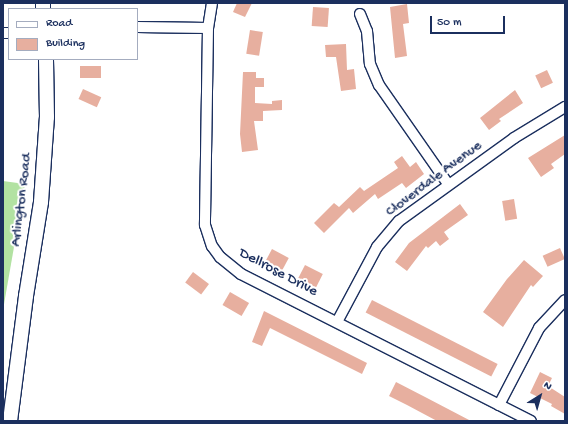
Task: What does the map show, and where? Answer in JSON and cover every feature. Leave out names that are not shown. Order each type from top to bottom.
[{"type":"main road","name":"Arlington Road","points":[[10,421],[44,166],[46,60]]},
{"type":"street","name":"Dellrose Drive","points":[[212,3],[208,28],[205,225],[212,246],[224,261],[241,274],[532,421]]},
{"type":"street","points":[[360,14],[367,31],[370,64],[376,80],[448,184]]},
{"type":"street","points":[[138,27],[208,28]]},
{"type":"street","name":"Cloverdale Avenue","points":[[337,322],[387,234],[404,217],[514,138],[565,107]]},
{"type":"street","points":[[499,405],[539,328],[565,300]]},
{"type":"green space","points":[[3,181],[25,184],[3,310]]},
{"type":"building","points":[[237,3],[252,3],[245,17],[233,12]]},
{"type":"building","points":[[407,4],[409,23],[403,24],[407,56],[395,58],[390,7]]},
{"type":"building","points":[[313,7],[329,8],[328,27],[312,26]]},
{"type":"building","points":[[250,30],[263,32],[259,56],[246,54]]},
{"type":"building","points":[[346,44],[347,70],[354,69],[356,89],[341,91],[336,57],[326,57],[325,45]]},
{"type":"building","points":[[80,66],[101,66],[101,78],[80,78]]},
{"type":"building","points":[[547,70],[553,83],[541,88],[535,75]]},
{"type":"building","points":[[243,72],[256,72],[256,78],[264,78],[264,87],[255,87],[255,103],[272,104],[272,101],[282,100],[282,110],[263,111],[263,121],[254,121],[258,150],[242,152],[240,134]]},
{"type":"building","points":[[83,89],[101,97],[97,107],[79,99]]},
{"type":"building","points":[[515,90],[523,103],[499,119],[501,121],[489,130],[480,118]]},
{"type":"building","points":[[565,135],[565,154],[551,164],[554,168],[541,177],[528,158]]},
{"type":"building","points":[[402,156],[410,167],[416,162],[424,174],[406,188],[402,183],[378,199],[375,194],[353,213],[349,208],[324,233],[314,223],[334,203],[339,207],[360,187],[364,191],[398,168],[394,162]]},
{"type":"building","points":[[514,199],[517,219],[505,221],[502,201]]},
{"type":"building","points":[[460,204],[468,215],[444,232],[449,239],[440,246],[436,241],[428,248],[426,246],[407,271],[395,262],[409,243]]},
{"type":"building","points":[[560,248],[565,259],[548,267],[543,256]]},
{"type":"building","points":[[272,249],[289,258],[282,270],[265,261]]},
{"type":"building","points":[[524,260],[543,276],[533,287],[531,285],[503,327],[483,312],[507,279]]},
{"type":"building","points":[[305,265],[323,274],[316,287],[298,278]]},
{"type":"building","points":[[193,272],[209,284],[201,294],[185,282]]},
{"type":"building","points":[[230,292],[249,303],[242,316],[222,305]]},
{"type":"building","points":[[372,300],[498,364],[491,376],[366,312]]},
{"type":"building","points":[[264,311],[367,363],[362,374],[270,328],[262,346],[252,342]]},
{"type":"building","points":[[540,372],[552,378],[548,386],[565,397],[565,414],[551,406],[552,404],[530,393]]},
{"type":"building","points":[[396,382],[471,421],[437,421],[389,396]]}]
